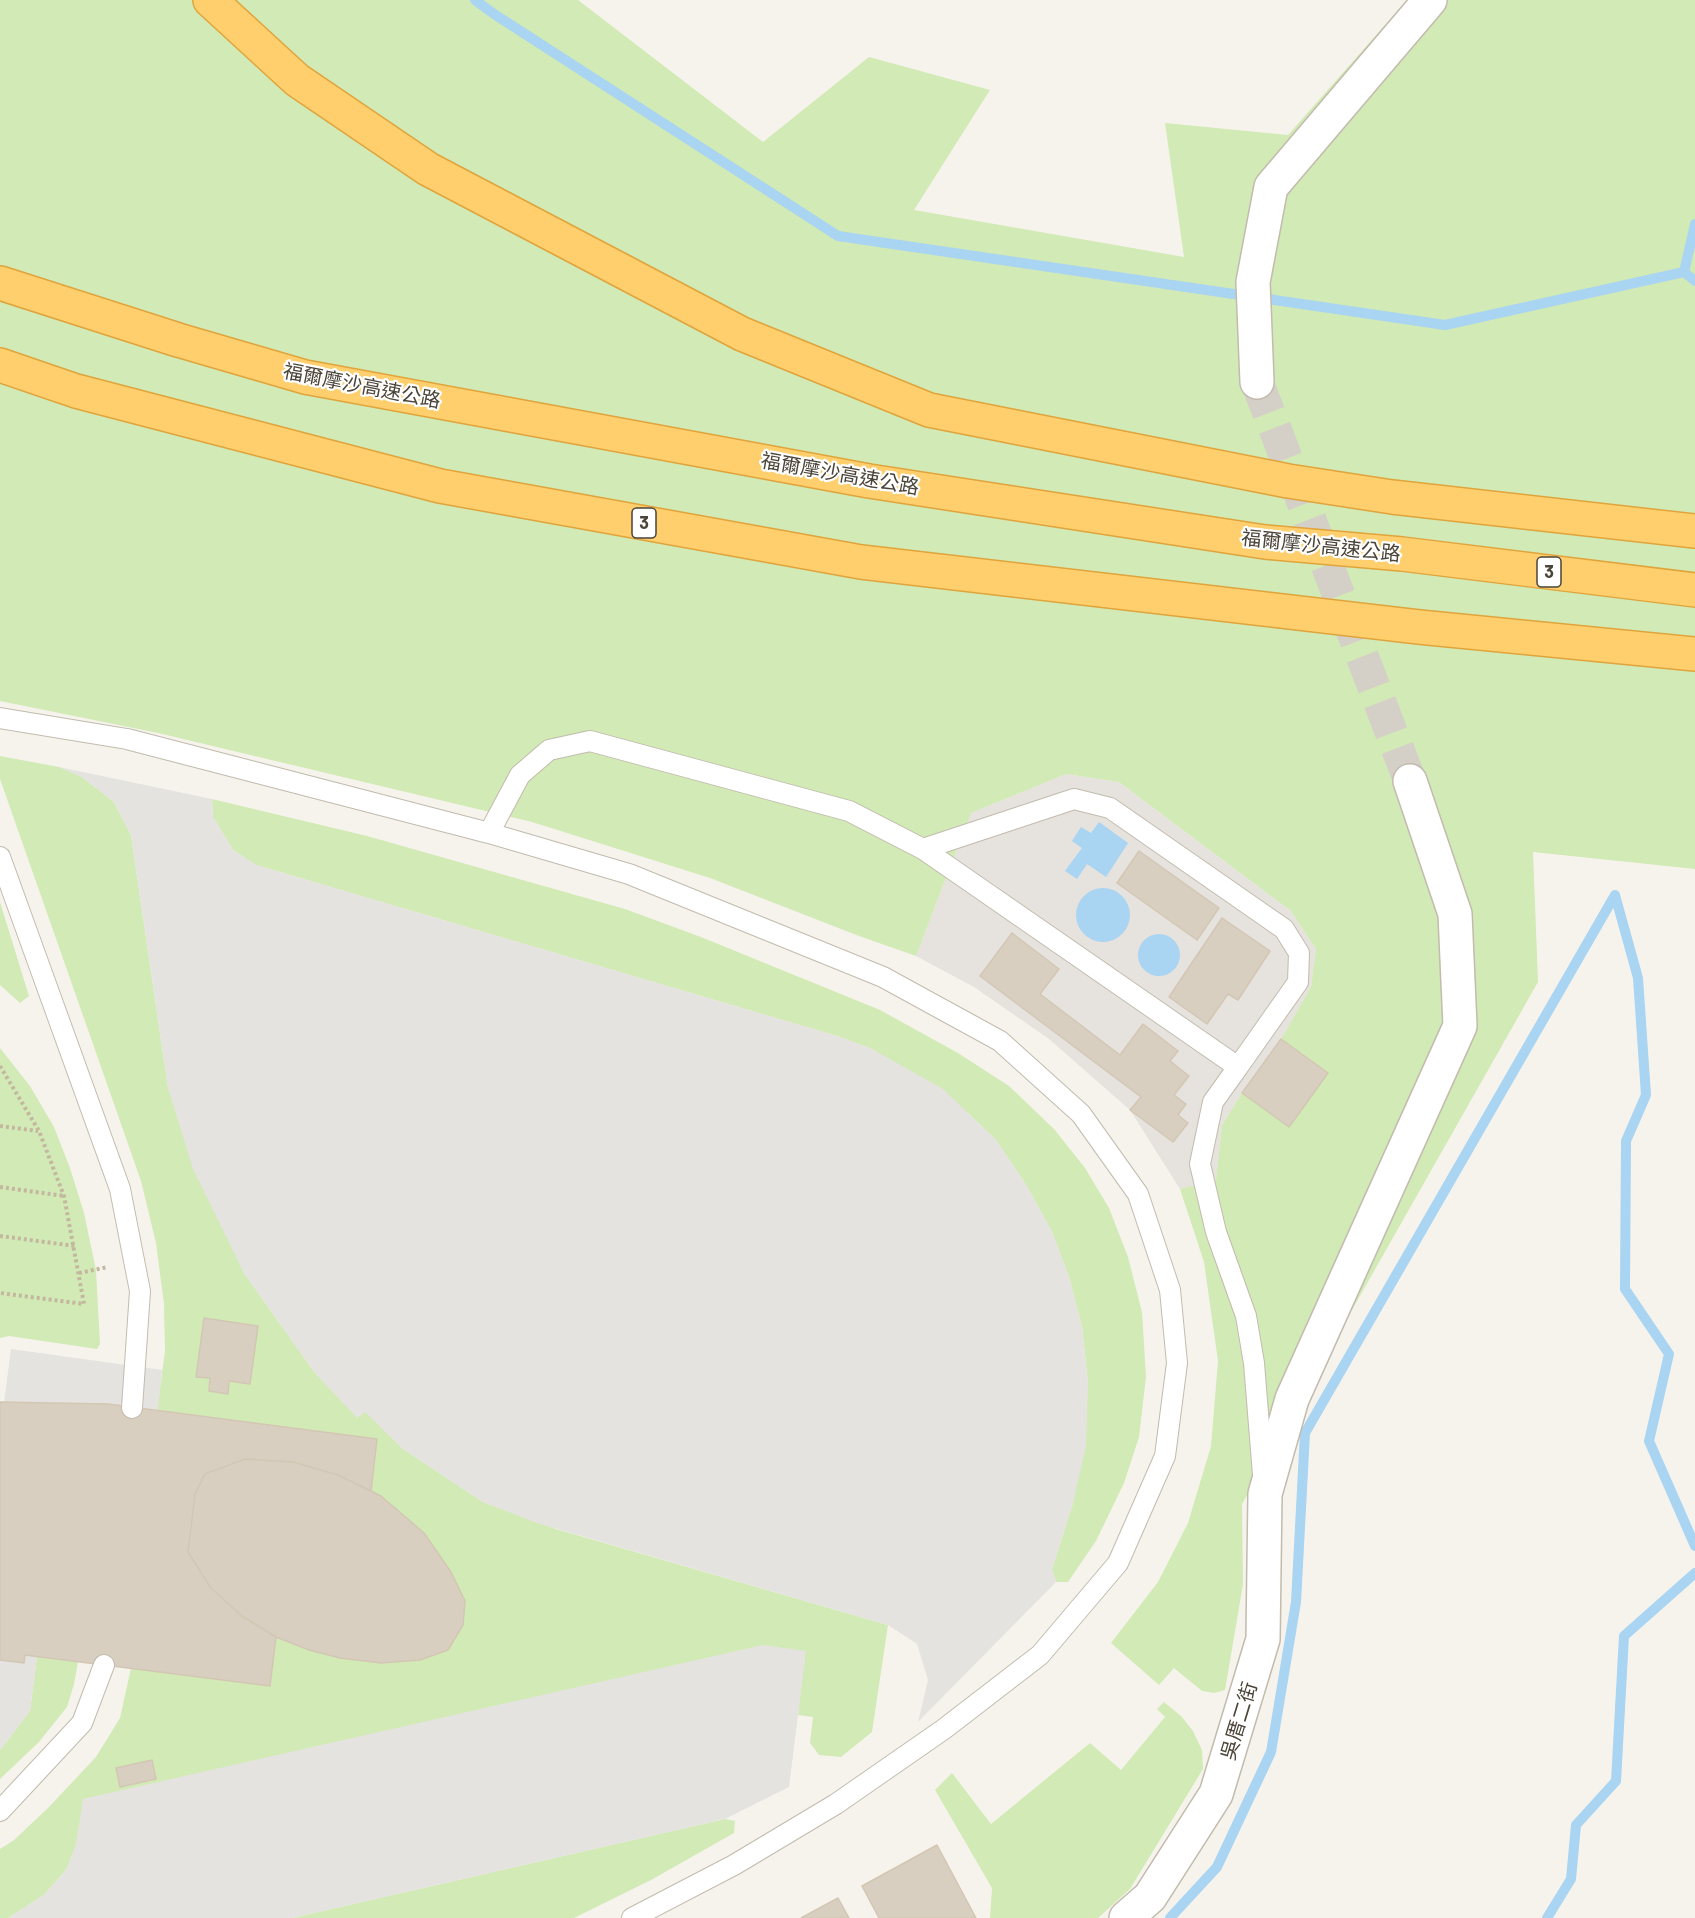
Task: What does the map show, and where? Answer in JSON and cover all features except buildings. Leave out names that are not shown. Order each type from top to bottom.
[{"type":"highway","points":[[210,0],[297,80],[428,169],[742,334],[929,410],[1288,481],[1392,497],[1695,531]]},
{"type":"highway","name":"福爾摩沙高速公路","points":[[0,282],[304,377],[857,478],[1265,542],[1402,554],[1695,590]]},
{"type":"highway","name":"3","points":[[0,365],[76,391],[440,486],[861,562],[1419,627],[1695,654]]},
{"type":"highway","points":[[0,382],[76,391]]},
{"type":"street","points":[[1257,382],[1253,282],[1271,187],[1430,0]]},
{"type":"street","name":"吳厝二街","points":[[1126,1918],[1150,1897],[1216,1794],[1263,1639],[1264,1494],[1292,1399],[1460,1026],[1455,914],[1410,781]]},
{"type":"lane","points":[[0,718],[127,739],[489,833],[629,874],[883,977],[1000,1041],[1081,1114],[1138,1194],[1170,1290],[1177,1364],[1165,1456],[1118,1563],[1040,1655],[944,1729],[836,1804],[734,1865],[632,1918]]},
{"type":"lane","points":[[489,833],[520,775],[549,750],[590,741],[849,811],[923,849],[1238,1067]]},
{"type":"lane","points":[[923,849],[1074,799],[1110,808],[1284,928],[1299,953],[1298,982],[1213,1102],[1200,1164],[1216,1232],[1246,1316],[1254,1363],[1264,1494]]},
{"type":"lane","points":[[0,856],[120,1190],[140,1292],[132,1408]]},
{"type":"lane","points":[[0,1811],[82,1723],[104,1665]]},
{"type":"path","points":[[0,1066],[39,1131],[64,1196],[84,1304],[0,1293]]},
{"type":"path","points":[[0,1126],[39,1131]]},
{"type":"path","points":[[0,1187],[64,1196]]},
{"type":"path","points":[[0,1236],[75,1246]]},
{"type":"path","points":[[79,1273],[111,1267]]},
{"type":"shaded area","points":[[59,767],[212,799],[213,817],[233,850],[256,865],[837,1036],[872,1049],[943,1089],[996,1140],[1025,1183],[1052,1232],[1069,1277],[1082,1327],[1088,1383],[1086,1446],[1073,1503],[1052,1569],[1056,1582],[918,1722],[928,1680],[917,1644],[888,1625],[537,1523],[483,1502],[403,1449],[365,1412],[357,1418],[315,1373],[244,1273],[193,1169],[168,1088],[131,835],[114,802],[82,777]]},
{"type":"shaded area","points":[[1066,774],[1119,782],[1291,911],[1316,949],[1311,987],[1281,1039],[1328,1073],[1289,1127],[1242,1093],[1222,1125],[1216,1181],[1180,1189],[1130,1110],[1049,1039],[974,987],[916,956],[971,813]]},
{"type":"shaded area","points":[[11,1349],[162,1370],[131,1668],[37,1657],[30,1711],[0,1750],[0,1660],[24,1663],[25,1656],[0,1652],[0,1434]]},
{"type":"shaded area","points":[[763,1645],[806,1651],[789,1787],[725,1819],[292,1918],[8,1918],[44,1895],[66,1870],[76,1845],[83,1799]]},
{"type":"green space","points":[[0,0],[578,0],[763,142],[869,57],[990,90],[914,210],[1184,257],[1165,123],[1288,135],[1407,0],[1695,0],[1695,869],[1533,852],[1538,982],[1242,1504],[1243,1584],[1225,1690],[1214,1693],[1202,1691],[1174,1668],[1159,1685],[1111,1643],[1158,1582],[1188,1523],[1211,1446],[1218,1361],[1204,1262],[1180,1189],[1216,1180],[1222,1125],[1242,1093],[1289,1126],[1328,1073],[1281,1039],[1311,987],[1316,949],[1291,911],[1119,782],[1066,774],[971,813],[916,956],[710,878],[532,822],[158,733],[0,701]]},
{"type":"green space","points":[[0,756],[59,767],[82,777],[114,802],[131,835],[168,1088],[244,1273],[315,1373],[357,1417],[365,1411],[403,1449],[483,1502],[556,1529],[888,1625],[872,1732],[841,1757],[819,1755],[810,1743],[813,1717],[798,1715],[805,1651],[84,1799],[76,1845],[66,1870],[44,1895],[8,1918],[0,1918],[0,1849],[14,1840],[48,1808],[96,1757],[120,1718],[131,1668],[269,1686],[276,1637],[309,1650],[340,1658],[381,1663],[420,1660],[448,1649],[463,1625],[465,1601],[451,1572],[424,1533],[381,1496],[371,1491],[377,1439],[157,1411],[165,1351],[164,1304],[156,1243],[141,1181],[0,779]]},
{"type":"green space","points":[[212,799],[367,836],[625,909],[701,937],[880,1010],[958,1053],[1009,1086],[1054,1129],[1085,1168],[1109,1208],[1128,1257],[1142,1312],[1146,1377],[1139,1437],[1124,1483],[1096,1541],[1068,1582],[1056,1582],[1052,1569],[1073,1503],[1088,1383],[1082,1327],[1069,1277],[1052,1232],[1025,1183],[996,1140],[968,1113],[872,1049],[837,1036],[256,865],[233,850],[213,817]]},
{"type":"green space","points":[[0,902],[29,996],[20,1003],[0,985]]},
{"type":"green space","points":[[0,1048],[30,1086],[54,1127],[70,1168],[84,1213],[96,1270],[100,1344],[97,1349],[9,1336],[0,1338]]},
{"type":"green space","points":[[37,1656],[78,1662],[74,1684],[67,1707],[39,1742],[0,1779],[0,1750],[30,1711]]},
{"type":"green space","points":[[1164,1702],[1181,1716],[1193,1731],[1202,1750],[1203,1769],[1130,1889],[1098,1918],[990,1918],[992,1888],[935,1790],[952,1773],[991,1824],[1090,1743],[1121,1770],[1165,1717],[1157,1709]]},
{"type":"green space","points":[[725,1819],[735,1821],[734,1833],[651,1880],[574,1918],[292,1918]]},
{"type":"water","points":[[1099,822],[1128,843],[1106,877],[1087,864],[1077,879],[1065,871],[1082,848],[1072,841],[1081,827],[1091,833]]},
{"type":"water","points":[[1098,888],[1108,888],[1118,892],[1126,900],[1130,915],[1126,930],[1118,938],[1108,942],[1098,942],[1088,938],[1080,930],[1076,920],[1076,910],[1080,900],[1088,892]]},
{"type":"water","points":[[1159,934],[1167,935],[1174,940],[1179,947],[1179,963],[1174,970],[1167,975],[1159,976],[1151,975],[1144,970],[1139,963],[1138,955],[1139,947],[1144,940],[1151,935]]},
{"type":"waterway","points":[[475,0],[838,236],[1445,325],[1684,272],[1695,281]]},
{"type":"waterway","points":[[1684,272],[1695,224]]},
{"type":"waterway","points":[[1615,895],[1638,978],[1646,1095],[1626,1141],[1625,1289],[1669,1354],[1649,1441],[1695,1546]]},
{"type":"waterway","points":[[1170,1918],[1217,1867],[1271,1752],[1296,1602],[1305,1433],[1615,895]]},
{"type":"waterway","points":[[1547,1918],[1571,1879],[1576,1825],[1616,1781],[1624,1636],[1695,1573]]},
{"type":"tunnel","points":[[1257,382],[1410,781]]}]
